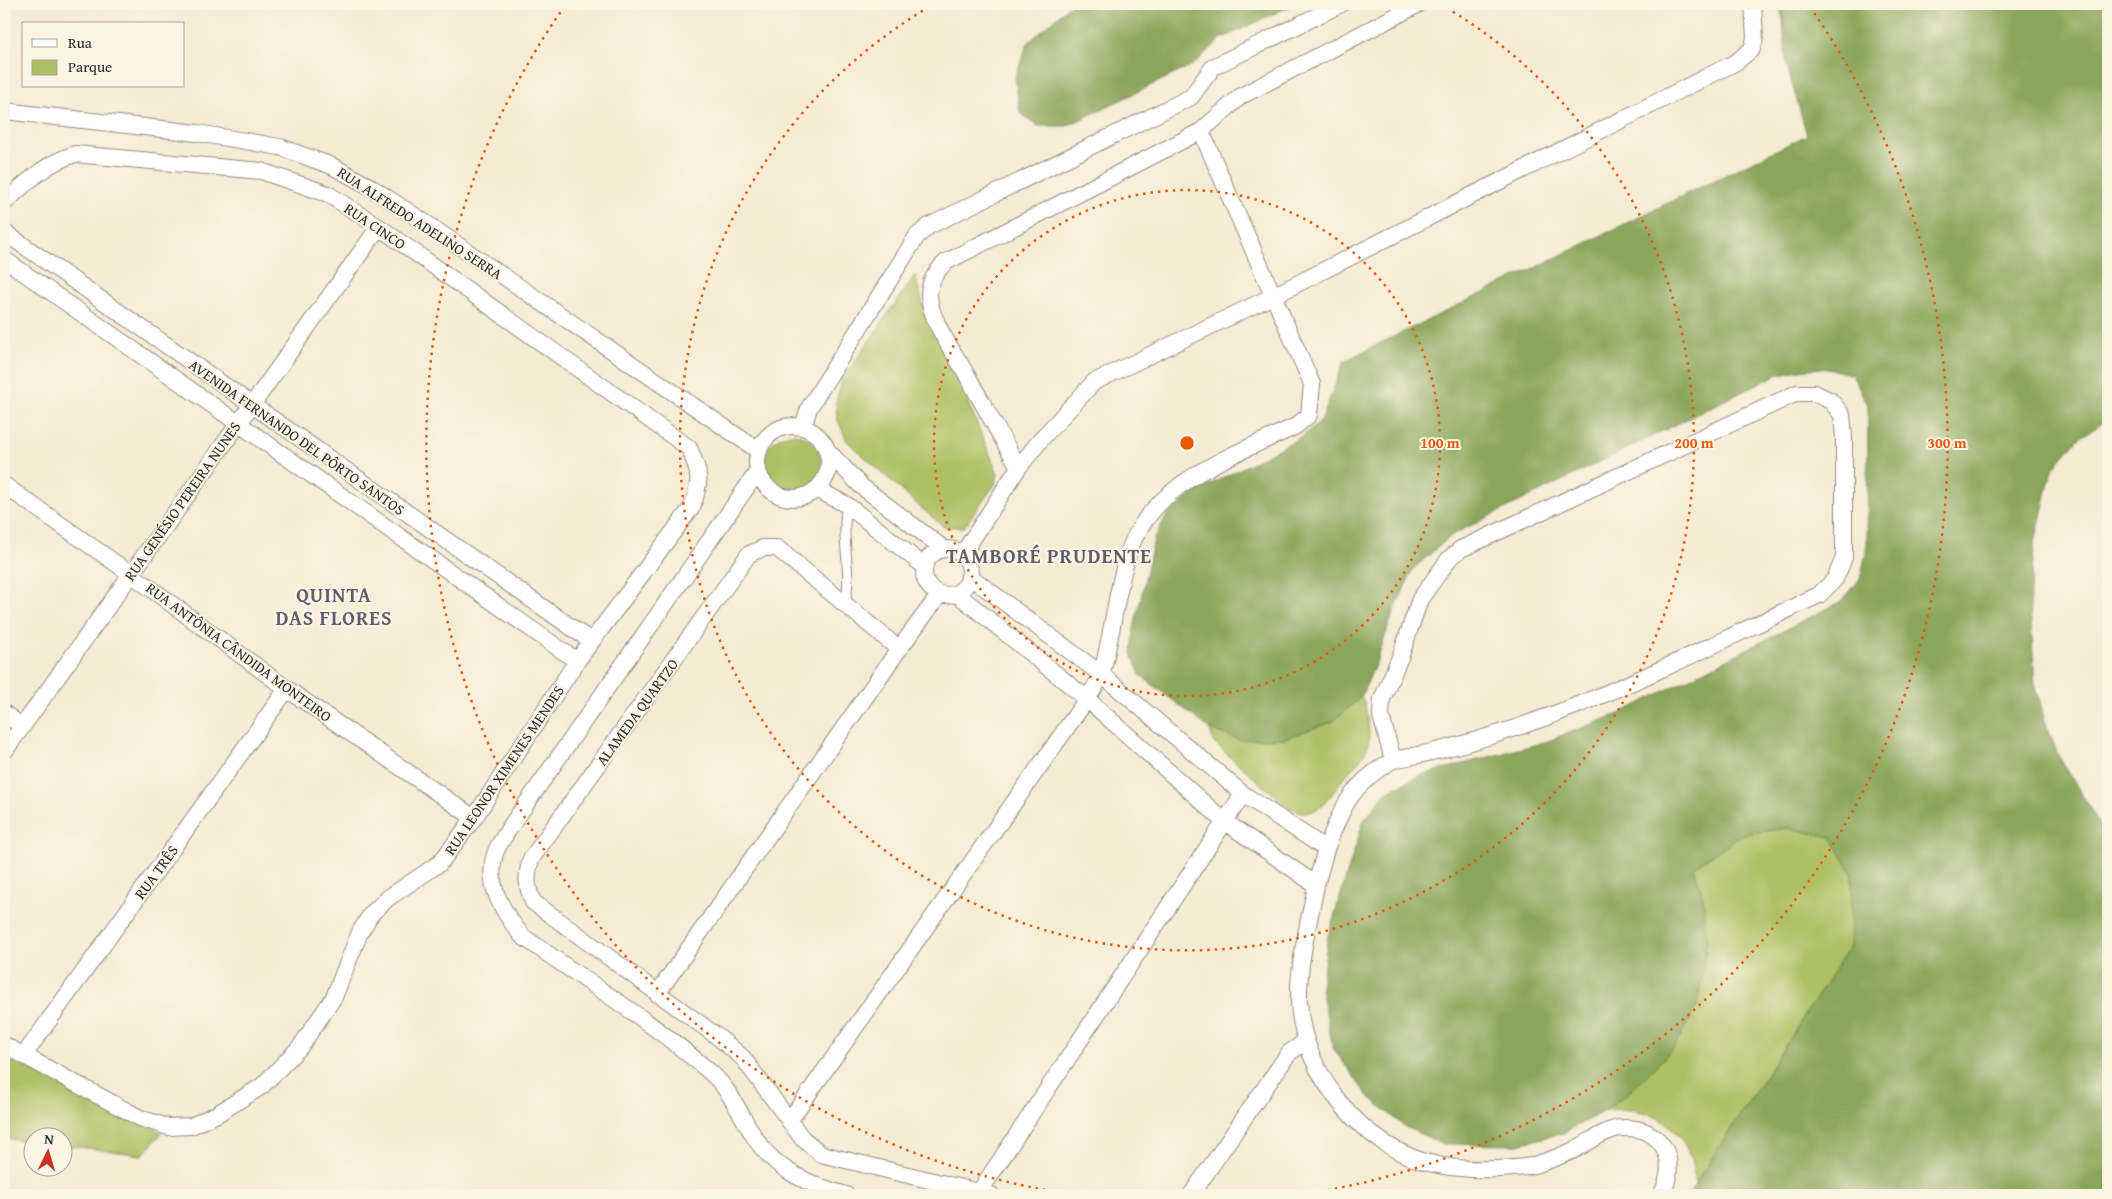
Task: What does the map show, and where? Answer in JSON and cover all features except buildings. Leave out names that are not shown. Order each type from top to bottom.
[{"type":"street","points":[[803,427],[809,408],[896,269],[917,236],[929,226],[1192,97],[1213,67],[1341,4]]},
{"type":"street","points":[[1020,468],[986,412],[934,316],[929,295],[931,282],[936,271],[946,262],[1200,131],[1241,96],[1419,4]]},
{"type":"street","points":[[962,555],[1042,438],[1094,382],[1273,296],[1736,62],[1752,49],[1755,38],[1753,4]]},
{"type":"street","name":"RUA ALFREDO ADELINO SERRA","points":[[4,111],[197,133],[280,147],[332,166],[370,186],[427,224],[759,451]]},
{"type":"street","points":[[789,1122],[1087,699],[1101,674],[1127,556],[1137,533],[1156,504],[1200,472],[1296,426],[1309,415],[1312,384],[1200,131]]},
{"type":"street","name":"RUA CINCO","points":[[4,204],[39,171],[55,160],[75,154],[261,171],[328,194],[378,227],[689,448],[697,465]]},
{"type":"street","name":"RUA GENÉSIO PEREIRA NUNES","points":[[4,752],[250,404],[378,227]]},
{"type":"street","name":"AVENIDA FERNANDO DEL PÔRTO SANTOS","points":[[4,232],[592,641]]},
{"type":"street","name":"AVENIDA FERNANDO DEL PÔRTO SANTOS","points":[[4,259],[237,424],[577,660]]},
{"type":"street","points":[[1393,760],[1381,716],[1382,699],[1401,655],[1420,599],[1449,559],[1461,550],[1797,393],[1814,393],[1831,401],[1842,415],[1844,437],[1844,558],[1836,579],[1818,595],[1573,709],[1494,735],[1393,760],[1373,771],[1358,785],[1342,808],[1326,849],[1316,885],[1300,972],[1299,1002],[1306,1040],[1324,1082],[1351,1117],[1392,1148],[1437,1165],[1478,1170],[1527,1167],[1570,1152],[1621,1128],[1642,1129],[1657,1136],[1668,1153],[1667,1172],[1661,1195]]},
{"type":"street","points":[[826,449],[828,471],[816,489],[806,495],[794,498],[782,496],[763,482],[758,471],[759,451],[764,441],[776,430],[792,426],[803,427],[821,440],[826,449],[860,486],[944,549],[957,551],[962,555],[967,561],[969,576],[967,583],[948,594],[899,649],[657,994],[718,1037],[743,1058],[789,1122],[802,1138],[821,1154],[985,1193],[1224,820],[1243,794]]},
{"type":"street","name":"RUA LEONOR XIMENES MENDES","points":[[24,1055],[140,1118],[168,1126],[191,1126],[218,1114],[262,1086],[300,1047],[334,998],[360,932],[371,914],[388,898],[440,863],[474,818],[577,660],[692,507],[700,482],[697,465]]},
{"type":"street","points":[[758,471],[508,830],[495,854],[493,873],[496,896],[504,913],[522,936],[687,1052],[712,1074],[737,1105],[756,1140],[778,1164],[796,1178],[846,1195]]},
{"type":"street","name":"RUA ANTÔNIA CÂNDIDA MONTEIRO","points":[[4,485],[131,574],[287,689],[474,818]]},
{"type":"street","points":[[816,489],[847,505],[924,566]]},
{"type":"street","name":"ALAMEDA QUARTZO","points":[[657,994],[533,902],[526,882],[531,859],[749,554],[763,548],[777,548],[899,649]]},
{"type":"street","points":[[944,549],[931,555],[924,566],[926,583],[932,590],[948,594],[1087,699],[1224,820],[1316,885]]},
{"type":"street","points":[[969,576],[1101,674],[1243,794],[1326,849]]},
{"type":"street","name":"RUA TRÊS","points":[[24,1055],[287,689]]},
{"type":"street","points":[[4,713],[21,726]]},
{"type":"street","points":[[1191,1195],[1289,1053],[1306,1040]]},
{"type":"street","points":[[4,1045],[24,1055]]},
{"type":"lane","points":[[845,604],[849,590],[844,522],[847,505]]},
{"type":"green space","points":[[1071,4],[1295,4],[1221,39],[1193,65],[1067,126],[1038,126],[1020,113],[1015,77],[1028,43]]},
{"type":"green space","points":[[1779,4],[2100,4],[2108,20],[2108,419],[2077,440],[2052,470],[2034,546],[2030,608],[2035,684],[2045,721],[2058,755],[2108,838],[2108,1195],[1688,1195],[1850,946],[1852,873],[1831,837],[1788,828],[1743,834],[1694,867],[1704,902],[1707,940],[1698,1004],[1674,1048],[1634,1088],[1606,1110],[1563,1133],[1515,1145],[1443,1144],[1405,1127],[1367,1095],[1333,1048],[1321,987],[1328,936],[1363,822],[1386,792],[1421,775],[1545,742],[1621,713],[1842,601],[1860,579],[1867,549],[1868,405],[1852,375],[1832,370],[1814,369],[1776,375],[1452,535],[1413,569],[1393,613],[1378,658],[1361,697],[1332,722],[1285,738],[1240,740],[1210,729],[1140,675],[1132,654],[1134,628],[1154,539],[1167,515],[1194,493],[1303,436],[1322,419],[1344,361],[1807,135],[1786,63],[1783,20]]},
{"type":"green space","points":[[915,275],[924,308],[959,382],[998,473],[996,483],[964,527],[944,527],[920,507],[847,441],[837,418],[836,402],[842,380]]},
{"type":"green space","points":[[793,434],[804,436],[813,442],[819,451],[821,462],[819,473],[813,482],[804,488],[793,490],[782,488],[773,482],[767,473],[765,462],[767,451],[773,442],[782,436]]},
{"type":"green space","points":[[1361,697],[1364,702],[1369,730],[1368,746],[1365,753],[1326,801],[1314,810],[1307,812],[1298,811],[1288,807],[1213,742],[1210,729],[1240,740],[1332,722]]},
{"type":"green space","points":[[1788,828],[1831,837],[1853,873],[1850,946],[1695,1184],[1693,1166],[1687,1150],[1669,1126],[1656,1117],[1641,1112],[1624,1109],[1606,1110],[1634,1088],[1704,902],[1694,867],[1743,834]]},
{"type":"green space","points":[[4,1053],[162,1133],[142,1155],[72,1146],[72,1126],[22,1126],[22,1141],[4,1138]]},
{"type":"district","name":"TAMBORÉ PRUDENTE","points":[[1049,555]]},
{"type":"district","name":"QUINTA DAS FLORES","points":[[334,606]]}]
